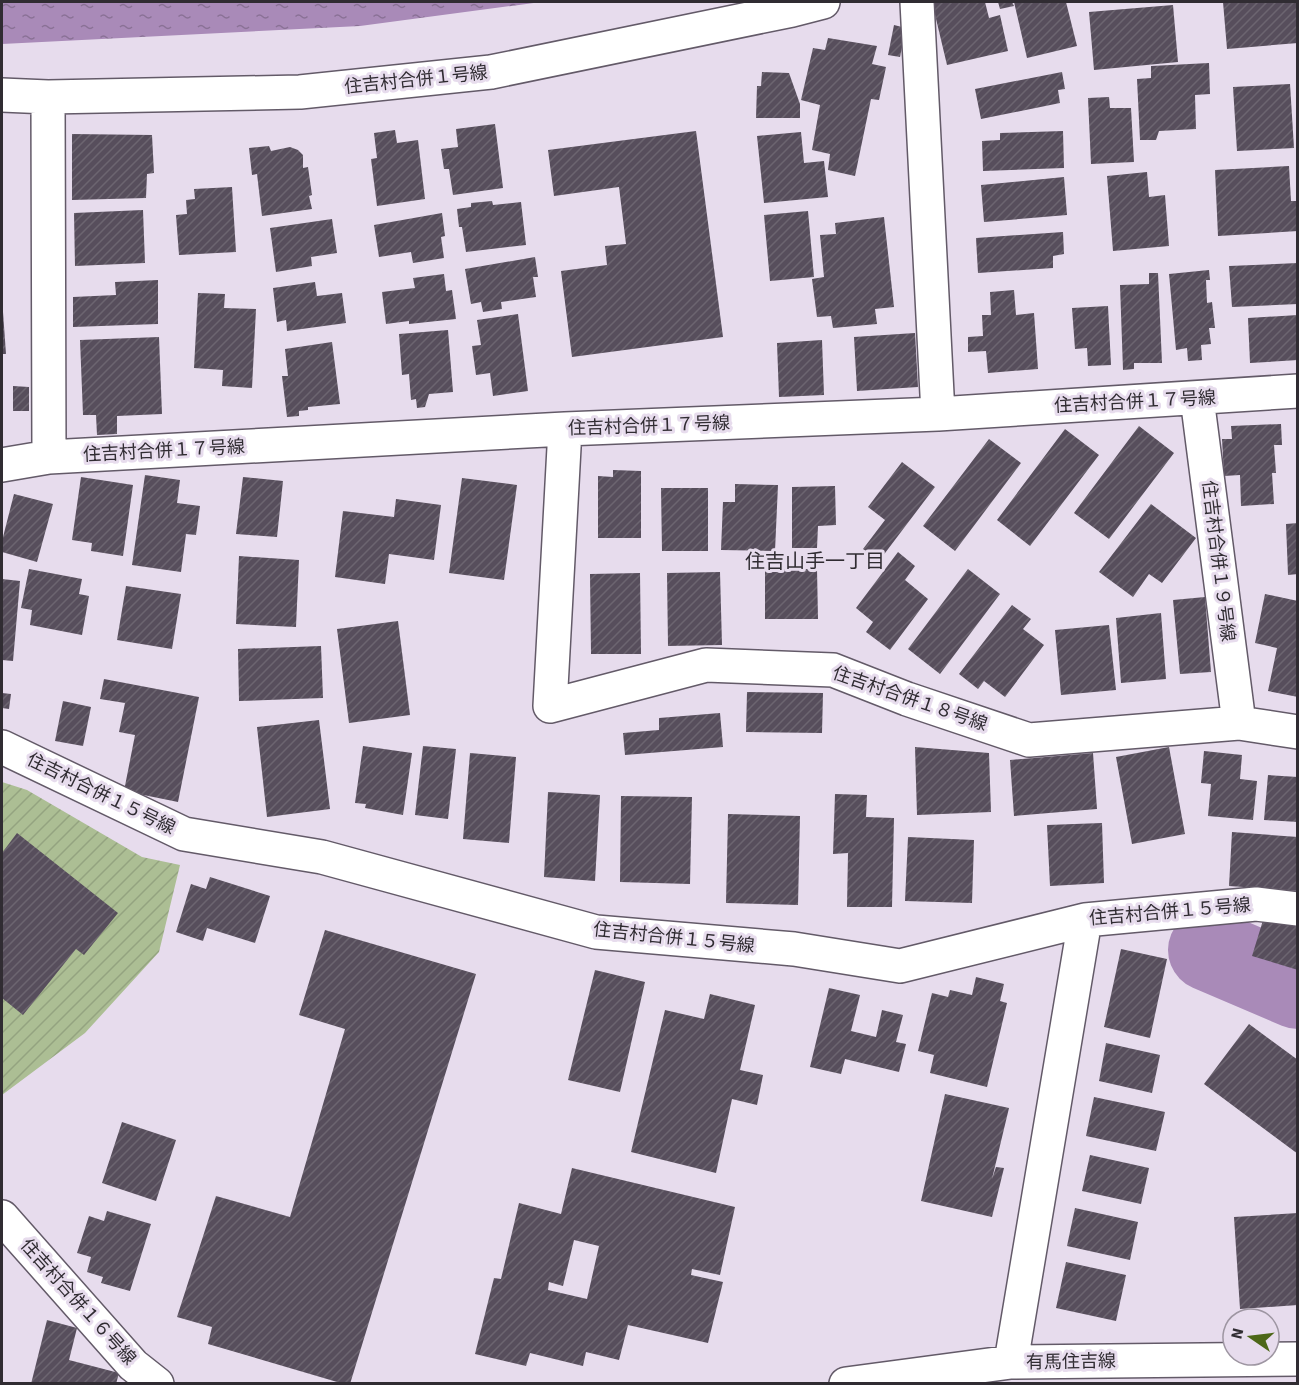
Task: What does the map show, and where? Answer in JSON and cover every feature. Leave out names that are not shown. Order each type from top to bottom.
[{"type":"street","name":"住吉村合併１号線","points":[[2,95],[48,97],[300,92],[491,72],[823,2]]},
{"type":"street","points":[[917,2],[938,414]]},
{"type":"street","points":[[48,97],[49,457]]},
{"type":"street","name":"住吉村合併１７号線","points":[[2,465],[49,457],[565,429],[938,414],[1298,391]]},
{"type":"street","name":"住吉村合併１９号線","points":[[1197,398],[1239,723]]},
{"type":"street","name":"住吉村合併１８号線","points":[[565,429],[550,706],[706,665],[833,670],[907,699],[1029,740],[1239,723],[1298,732]]},
{"type":"street","name":"住吉村合併１５号線","points":[[2,747],[184,834],[322,857],[596,932],[794,949],[900,966],[1085,920],[1256,904],[1298,909]]},
{"type":"street","points":[[1011,1362],[1085,920]]},
{"type":"street","name":"住吉村合併１６号線","points":[[2,1217],[133,1365],[157,1383]]},
{"type":"street","name":"有馬住吉線","points":[[846,1383],[1011,1362],[1298,1359]]},
{"type":"green space","points":[[2,782],[27,790],[142,857],[180,865],[159,952],[85,1033],[2,1095]]},
{"type":"water","points":[[2,2],[541,2],[360,26],[2,44]]},
{"type":"building","points":[[932,2],[985,2],[989,18],[1000,15],[1008,51],[947,65]]},
{"type":"building","points":[[998,2],[1012,2],[1014,6],[1000,9]]},
{"type":"building","points":[[1014,2],[1066,2],[1077,46],[1027,58]]},
{"type":"building","points":[[1223,2],[1296,2],[1298,43],[1227,49]]},
{"type":"building","points":[[1173,5],[1178,62],[1094,70],[1089,12]]},
{"type":"building","points":[[894,25],[906,28],[900,57],[888,55]]},
{"type":"building","points":[[828,38],[877,46],[872,64],[886,67],[879,100],[871,99],[855,176],[828,170],[830,154],[812,150],[820,105],[801,100],[813,48],[825,50]]},
{"type":"building","points":[[1209,63],[1210,94],[1195,95],[1196,129],[1159,131],[1156,140],[1140,140],[1137,79],[1151,78],[1151,66]]},
{"type":"building","points":[[762,72],[789,73],[800,104],[800,118],[756,118],[757,86],[761,86]]},
{"type":"building","points":[[1062,72],[1065,89],[1058,90],[1060,103],[981,119],[975,89]]},
{"type":"building","points":[[1290,84],[1294,148],[1237,151],[1233,87]]},
{"type":"building","points":[[1109,97],[1110,108],[1131,108],[1134,162],[1091,164],[1088,98]]},
{"type":"building","points":[[495,124],[503,188],[453,195],[449,169],[444,169],[441,149],[458,147],[456,129]]},
{"type":"building","points":[[395,130],[397,143],[418,140],[425,199],[377,206],[371,159],[377,158],[374,133]]},
{"type":"building","points":[[696,131],[723,337],[572,357],[561,271],[607,265],[605,246],[626,244],[619,187],[554,196],[548,150]]},
{"type":"building","points":[[1063,131],[1064,168],[983,171],[982,141],[1000,140],[1000,133]]},
{"type":"building","points":[[801,132],[804,163],[824,161],[828,197],[764,203],[757,136]]},
{"type":"building","points":[[72,134],[152,135],[154,173],[147,174],[146,198],[72,200]]},
{"type":"building","points":[[269,146],[271,151],[290,147],[303,155],[303,168],[308,167],[312,209],[262,216],[257,174],[252,175],[249,148]]},
{"type":"building","points":[[1289,166],[1291,201],[1298,201],[1298,231],[1218,236],[1215,170]]},
{"type":"building","points":[[1147,172],[1149,197],[1165,195],[1169,246],[1113,251],[1107,176]]},
{"type":"building","points":[[1064,177],[1067,215],[984,222],[981,185]]},
{"type":"building","points":[[232,187],[236,252],[179,255],[176,215],[187,214],[186,200],[195,199],[194,189]]},
{"type":"building","points":[[492,201],[493,205],[521,202],[526,245],[466,252],[457,209],[471,207],[471,203]]},
{"type":"building","points":[[143,210],[145,263],[75,266],[74,213]]},
{"type":"building","points":[[808,211],[814,277],[770,281],[764,215]]},
{"type":"building","points":[[442,213],[445,236],[441,237],[444,258],[413,263],[411,252],[379,257],[374,225]]},
{"type":"building","points":[[884,217],[894,307],[875,309],[877,324],[833,328],[831,316],[817,317],[812,279],[824,277],[820,235],[836,234],[835,223]]},
{"type":"building","points":[[332,219],[337,253],[311,257],[312,266],[276,272],[270,228]]},
{"type":"building","points":[[1063,232],[1064,254],[1053,256],[1053,268],[978,273],[976,238]]},
{"type":"building","points":[[535,257],[538,277],[533,277],[536,297],[501,302],[502,309],[483,312],[481,302],[471,304],[465,269]]},
{"type":"building","points":[[1298,263],[1298,304],[1232,307],[1229,266]]},
{"type":"building","points":[[1209,270],[1210,280],[1206,280],[1207,303],[1212,302],[1215,328],[1209,328],[1211,344],[1201,345],[1202,360],[1188,361],[1187,348],[1176,350],[1169,274]]},
{"type":"building","points":[[1149,273],[1158,273],[1162,363],[1134,363],[1134,369],[1123,370],[1120,285],[1149,284]]},
{"type":"building","points":[[444,274],[446,291],[452,290],[456,319],[386,324],[382,292],[415,288],[413,278]]},
{"type":"building","points":[[158,280],[158,324],[73,327],[73,297],[116,295],[115,282]]},
{"type":"building","points":[[315,282],[317,296],[342,293],[346,323],[287,331],[286,320],[277,322],[273,288]]},
{"type":"building","points":[[1014,290],[1016,315],[1034,313],[1038,369],[988,373],[986,351],[968,352],[968,337],[983,336],[982,315],[991,315],[990,292]]},
{"type":"building","points":[[198,293],[225,294],[224,308],[256,309],[252,388],[222,386],[223,370],[194,368]]},
{"type":"building","points":[[1108,306],[1111,365],[1088,366],[1087,348],[1075,349],[1072,308]]},
{"type":"building","points":[[3,312],[6,354],[2,354]]},
{"type":"building","points":[[518,314],[528,391],[493,396],[490,373],[476,375],[472,346],[481,345],[477,320]]},
{"type":"building","points":[[1298,315],[1298,360],[1250,363],[1248,318]]},
{"type":"building","points":[[448,330],[453,392],[429,394],[425,407],[417,408],[416,399],[411,400],[409,374],[402,375],[399,334]]},
{"type":"building","points":[[915,333],[918,387],[857,391],[854,337]]},
{"type":"building","points":[[159,337],[162,414],[117,416],[117,434],[97,435],[96,415],[83,415],[80,340]]},
{"type":"building","points":[[822,340],[824,395],[779,397],[777,343]]},
{"type":"building","points":[[332,342],[340,404],[308,407],[308,410],[299,411],[299,416],[287,417],[282,376],[288,376],[285,349]]},
{"type":"building","points":[[13,386],[29,387],[29,411],[13,411]]},
{"type":"building","points":[[1281,424],[1282,445],[1274,445],[1276,473],[1272,473],[1274,504],[1241,506],[1240,475],[1224,476],[1222,439],[1232,439],[1231,426]]},
{"type":"building","points":[[1139,426],[1174,453],[1109,539],[1074,513]]},
{"type":"building","points":[[1065,429],[1099,455],[1030,546],[997,520]]},
{"type":"building","points":[[989,439],[1021,463],[955,551],[923,526]]},
{"type":"building","points":[[902,462],[935,487],[879,561],[863,549],[885,520],[868,507]]},
{"type":"building","points":[[613,470],[641,471],[641,538],[598,538],[598,476],[613,477]]},
{"type":"building","points":[[145,475],[180,480],[177,503],[200,506],[196,535],[186,534],[181,572],[132,565]]},
{"type":"building","points":[[81,477],[133,485],[123,556],[91,551],[92,543],[72,540]]},
{"type":"building","points":[[243,477],[283,481],[277,537],[236,534]]},
{"type":"building","points":[[462,478],[517,485],[504,580],[449,573]]},
{"type":"building","points":[[735,484],[778,485],[775,551],[721,550],[723,502],[735,502]]},
{"type":"building","points":[[835,486],[836,525],[818,526],[817,548],[792,548],[792,487]]},
{"type":"building","points":[[661,488],[708,488],[708,551],[662,551]]},
{"type":"building","points":[[14,494],[53,504],[37,562],[2,552],[2,541]]},
{"type":"building","points":[[396,499],[441,505],[434,560],[389,554],[385,584],[335,577],[343,511],[394,517]]},
{"type":"building","points":[[1151,504],[1196,538],[1162,583],[1149,574],[1133,597],[1099,572]]},
{"type":"building","points":[[1298,523],[1298,574],[1288,575],[1286,524]]},
{"type":"building","points":[[898,552],[915,566],[905,580],[928,599],[890,650],[866,632],[873,622],[856,608]]},
{"type":"building","points":[[239,556],[299,560],[296,627],[236,624]]},
{"type":"building","points":[[29,569],[82,579],[79,594],[89,596],[82,635],[30,625],[32,610],[21,608]]},
{"type":"building","points":[[765,569],[817,569],[818,619],[765,619]]},
{"type":"building","points":[[968,569],[1000,594],[940,674],[908,649]]},
{"type":"building","points":[[720,572],[722,645],[668,646],[667,573]]},
{"type":"building","points":[[640,573],[641,654],[591,654],[590,574]]},
{"type":"building","points":[[2,579],[20,581],[13,661],[2,660]]},
{"type":"building","points":[[126,586],[181,594],[172,649],[117,640]]},
{"type":"building","points":[[1265,594],[1298,601],[1298,697],[1268,691],[1277,648],[1255,643]]},
{"type":"building","points":[[1205,597],[1211,672],[1180,674],[1173,600]]},
{"type":"building","points":[[1012,605],[1031,619],[1023,629],[1044,645],[1005,697],[984,681],[978,689],[959,674]]},
{"type":"building","points":[[1161,613],[1166,679],[1121,683],[1116,618]]},
{"type":"building","points":[[398,621],[410,715],[349,723],[337,629]]},
{"type":"building","points":[[1109,625],[1116,690],[1061,695],[1055,630]]},
{"type":"building","points":[[321,646],[323,698],[239,701],[238,649]]},
{"type":"building","points":[[104,679],[199,697],[178,802],[124,791],[135,735],[119,732],[125,703],[100,699]]},
{"type":"building","points":[[747,692],[823,693],[822,733],[746,732]]},
{"type":"building","points":[[2,693],[11,694],[9,709],[2,708]]},
{"type":"building","points":[[63,701],[91,707],[83,746],[55,741]]},
{"type":"building","points":[[720,713],[723,747],[625,755],[623,733],[659,730],[659,718]]},
{"type":"building","points":[[319,720],[330,809],[267,817],[257,727]]},
{"type":"building","points":[[363,746],[412,753],[403,815],[365,808],[366,804],[355,803]]},
{"type":"building","points":[[423,746],[456,749],[448,819],[415,815]]},
{"type":"building","points":[[915,747],[989,753],[991,812],[917,815]]},
{"type":"building","points":[[1169,747],[1185,834],[1132,844],[1116,757]]},
{"type":"building","points":[[1204,751],[1242,755],[1240,779],[1257,781],[1253,820],[1208,816],[1211,784],[1201,783]]},
{"type":"building","points":[[470,753],[516,757],[509,843],[463,839]]},
{"type":"building","points":[[1093,753],[1097,809],[1014,816],[1010,760]]},
{"type":"building","points":[[1268,775],[1298,777],[1298,822],[1264,820]]},
{"type":"building","points":[[548,792],[600,795],[595,881],[544,877]]},
{"type":"building","points":[[835,794],[867,795],[866,817],[894,818],[892,907],[847,907],[848,853],[833,854]]},
{"type":"building","points":[[621,796],[692,797],[690,884],[620,882]]},
{"type":"building","points":[[728,814],[800,816],[798,905],[726,903]]},
{"type":"building","points":[[1102,823],[1104,883],[1050,886],[1047,825]]},
{"type":"building","points":[[1232,832],[1298,837],[1298,891],[1229,886]]},
{"type":"building","points":[[17,833],[118,913],[84,955],[76,949],[23,1015],[2,998],[2,853]]},
{"type":"building","points":[[908,837],[974,840],[972,903],[905,901]]},
{"type":"building","points":[[210,877],[270,896],[255,943],[207,928],[203,941],[176,932],[191,884],[206,889]]},
{"type":"building","points":[[1264,917],[1298,927],[1298,970],[1252,956]]},
{"type":"building","points":[[325,930],[476,974],[350,1384],[208,1344],[212,1327],[177,1317],[216,1196],[290,1217],[345,1029],[299,1015]]},
{"type":"building","points":[[1121,949],[1167,959],[1150,1038],[1104,1027]]},
{"type":"building","points":[[595,970],[645,982],[620,1092],[568,1080]]},
{"type":"building","points":[[976,977],[1004,984],[1000,1001],[1007,1003],[987,1087],[930,1073],[934,1055],[918,1051],[932,993],[948,997],[950,990],[972,995]]},
{"type":"building","points":[[829,988],[860,995],[851,1031],[876,1037],[882,1010],[903,1015],[896,1042],[906,1044],[899,1072],[845,1059],[841,1074],[810,1067]]},
{"type":"building","points":[[710,994],[755,1005],[740,1070],[763,1075],[757,1105],[732,1099],[716,1173],[631,1152],[665,1010],[704,1019]]},
{"type":"building","points":[[1249,1024],[1298,1060],[1298,1154],[1204,1084]]},
{"type":"building","points":[[1106,1043],[1160,1055],[1152,1093],[1099,1081]]},
{"type":"building","points":[[945,1094],[1009,1108],[992,1179],[996,1167],[1004,1168],[992,1217],[921,1201]]},
{"type":"building","points":[[1094,1097],[1165,1112],[1156,1151],[1086,1136]]},
{"type":"building","points":[[122,1122],[176,1140],[156,1201],[102,1183]]},
{"type":"building","points":[[1090,1155],[1149,1168],[1141,1204],[1082,1191]]},
{"type":"building","points":[[572,1168],[735,1207],[720,1275],[692,1269],[691,1275],[723,1282],[708,1343],[628,1325],[619,1360],[586,1352],[583,1366],[530,1353],[526,1366],[475,1354],[494,1278],[501,1279],[519,1203],[561,1214]],"holes":[[[574,1240],[599,1246],[587,1299],[548,1290],[549,1282],[563,1286]]]},
{"type":"building","points":[[1075,1208],[1138,1222],[1130,1260],[1067,1246]]},
{"type":"building","points":[[107,1211],[151,1224],[130,1291],[101,1283],[103,1277],[87,1272],[91,1257],[77,1253],[89,1216],[104,1221]]},
{"type":"building","points":[[1298,1213],[1298,1305],[1240,1307],[1234,1217]]},
{"type":"building","points":[[1066,1262],[1126,1275],[1116,1321],[1056,1308]]},
{"type":"building","points":[[47,1320],[77,1328],[69,1360],[119,1373],[116,1384],[31,1384]]},
{"type":"waterway","points":[[1209,950],[1298,988]]},
{"type":"district","name":"住吉山手一丁目","points":[[815,562]]}]
